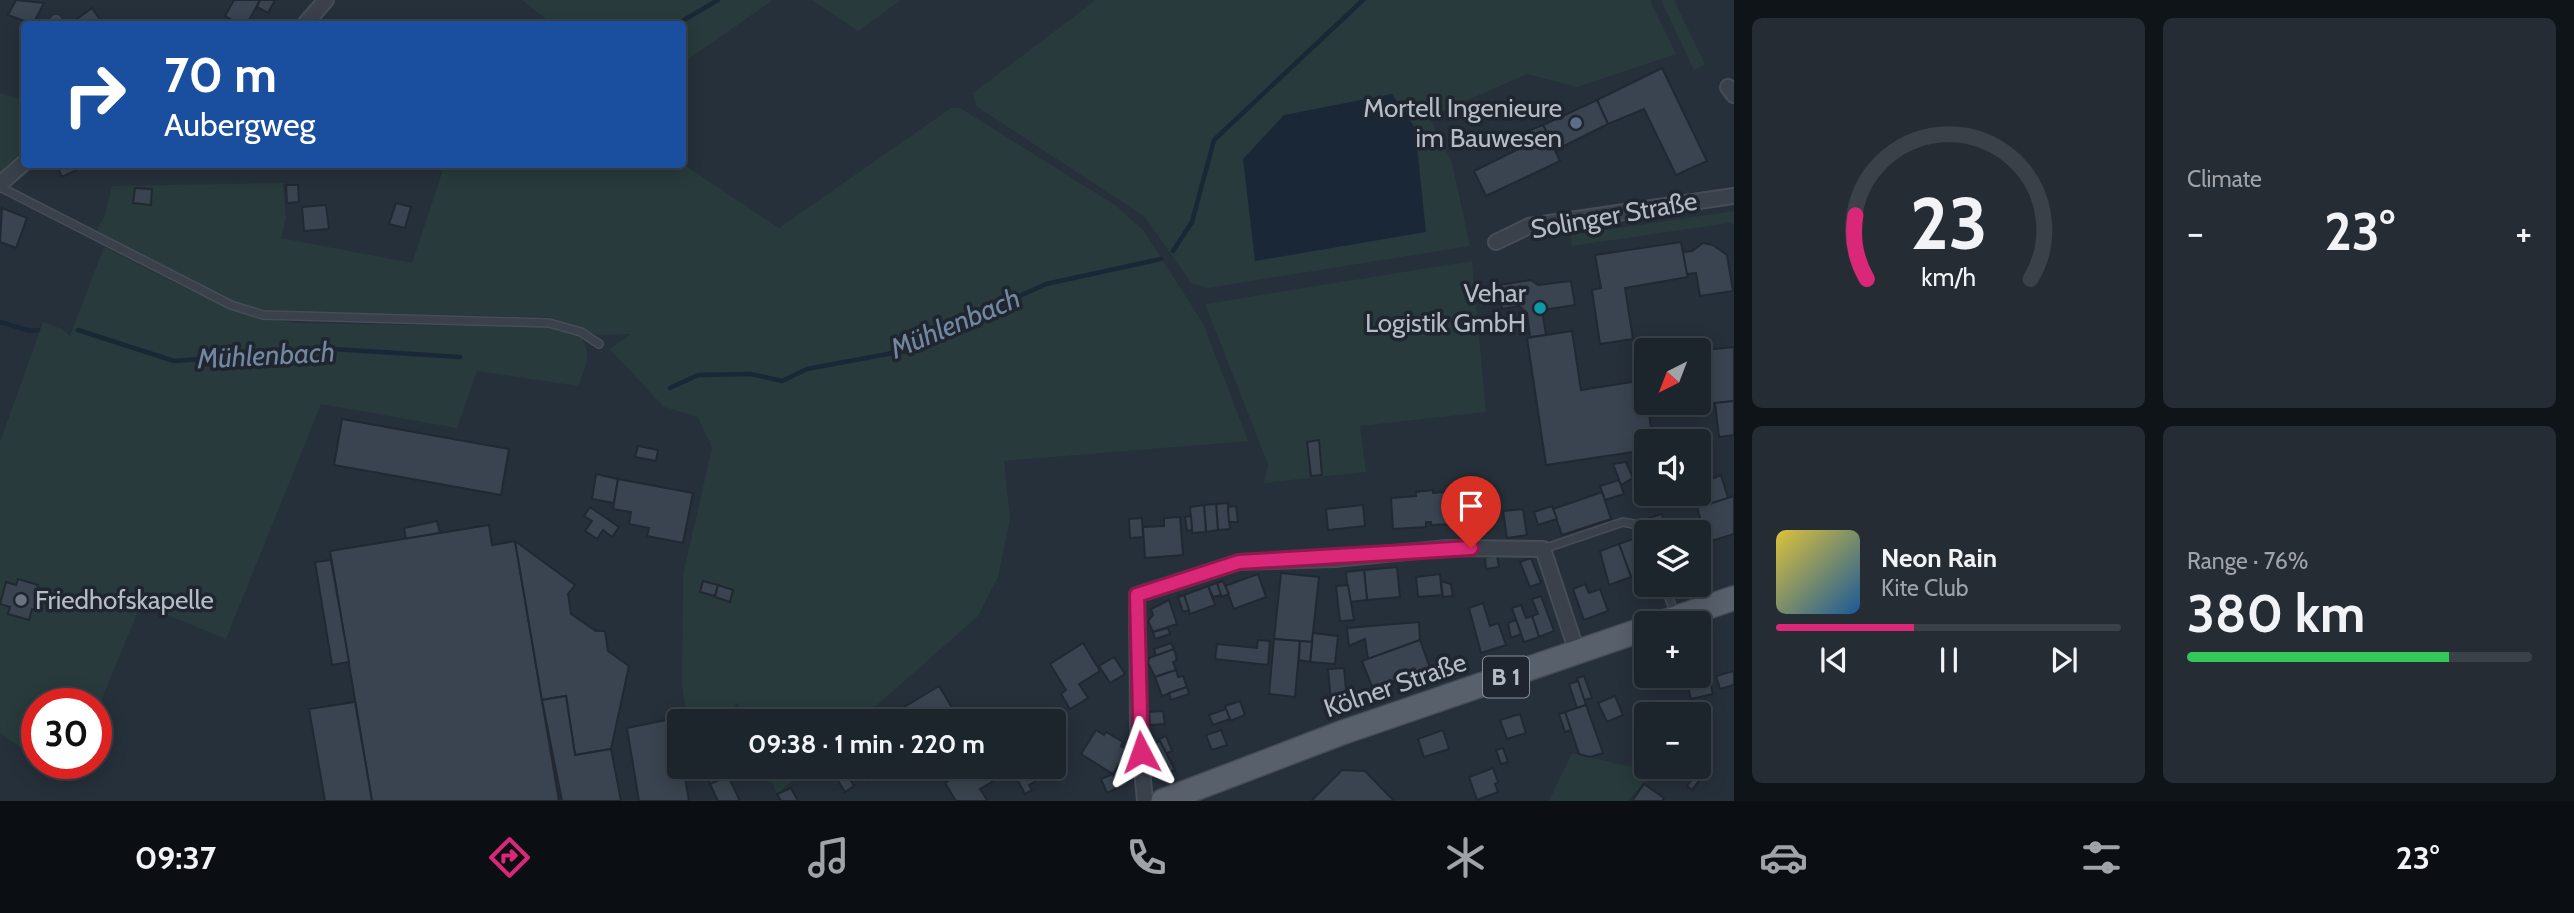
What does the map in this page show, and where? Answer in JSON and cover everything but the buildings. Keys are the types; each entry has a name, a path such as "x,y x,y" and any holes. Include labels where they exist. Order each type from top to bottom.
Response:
{"main road":[{"path":"1696,611 1734,598"},
{"name":"Kölner Straße","path":"1163,801 1341,733 1634,632"}],"street":[{"path":"308,21 326,0"},
{"path":"0,186 21,166"},
{"name":"Solinger Straße","path":"1496,242 1529,226 1734,196"},
{"path":"1146,801 1138,727 1137,595 1239,562 1335,559 1447,548 1543,549 1577,652"}],"lane":[{"path":"0,186 231,305 263,316 549,323 581,332 599,344"},
{"path":"1543,549 1623,522 1634,524"}],"shaded area":[{"path":"522,0 773,0 686,61 686,21 548,21"},
{"path":"812,0 901,0 858,31"},
{"path":"1096,0 1650,0 1676,54 1577,87 1527,74 1429,117 1452,163 1470,246 1207,288 1191,283 1145,217 976,106 973,93"},
{"path":"1661,0 1674,0 1705,65 1694,70"},
{"path":"0,93 21,100 21,154 0,173"},
{"path":"951,108 960,108 1115,205 1143,230 1203,323 1248,441 1004,461 1010,519 998,577 978,616 873,709 740,709 737,703 733,709 685,709 682,685 683,575 712,448 698,417 664,407 610,349 631,334 598,335 546,317 261,311 232,300 95,233 105,215 112,186 283,183 286,217 281,238 412,263 444,168 686,166 779,228"},
{"path":"1734,211 1734,225 1729,223 1572,246 1571,235"},
{"path":"104,247 196,293 269,318 295,323 548,327 580,336 586,349 587,361 578,386 477,371 457,428 321,404 226,639 141,604 106,688 21,688 21,748 0,733 0,442 43,322 62,329 70,336"},
{"path":"1472,261 1486,412 1360,426 1366,472 1264,483 1268,464 1205,304"},
{"path":"1572,753 1634,768 1634,779 1647,779 1628,801 1549,801"},
{"path":"770,779 795,779 777,794"}],"water":[{"path":"1392,94 1415,128 1426,232 1255,261 1243,159 1284,115"}],"waterway":[{"path":"682,21 718,0"},
{"name":"Mühlenbach","path":"1173,251 1192,222 1214,140 1363,0"},
{"name":"Mühlenbach","path":"670,388 698,375 751,374 782,381 807,369 898,352 1046,284 1161,259"},
{"name":"Mühlenbach","path":"0,322 30,331 38,330"},
{"name":"Mühlenbach","path":"78,330 174,361 333,349 460,357"}],"place":[{"name":"Mortell Ingenieure im Bauwesen","path":"1576,123"},
{"name":"Vehar Logistik GmbH","path":"1540,308"},
{"name":"Friedhofskapelle","path":"21,600"}],"route":[{"path":"1141,752 1138,727 1137,595 1239,562 1335,559 1471,548"}]}
